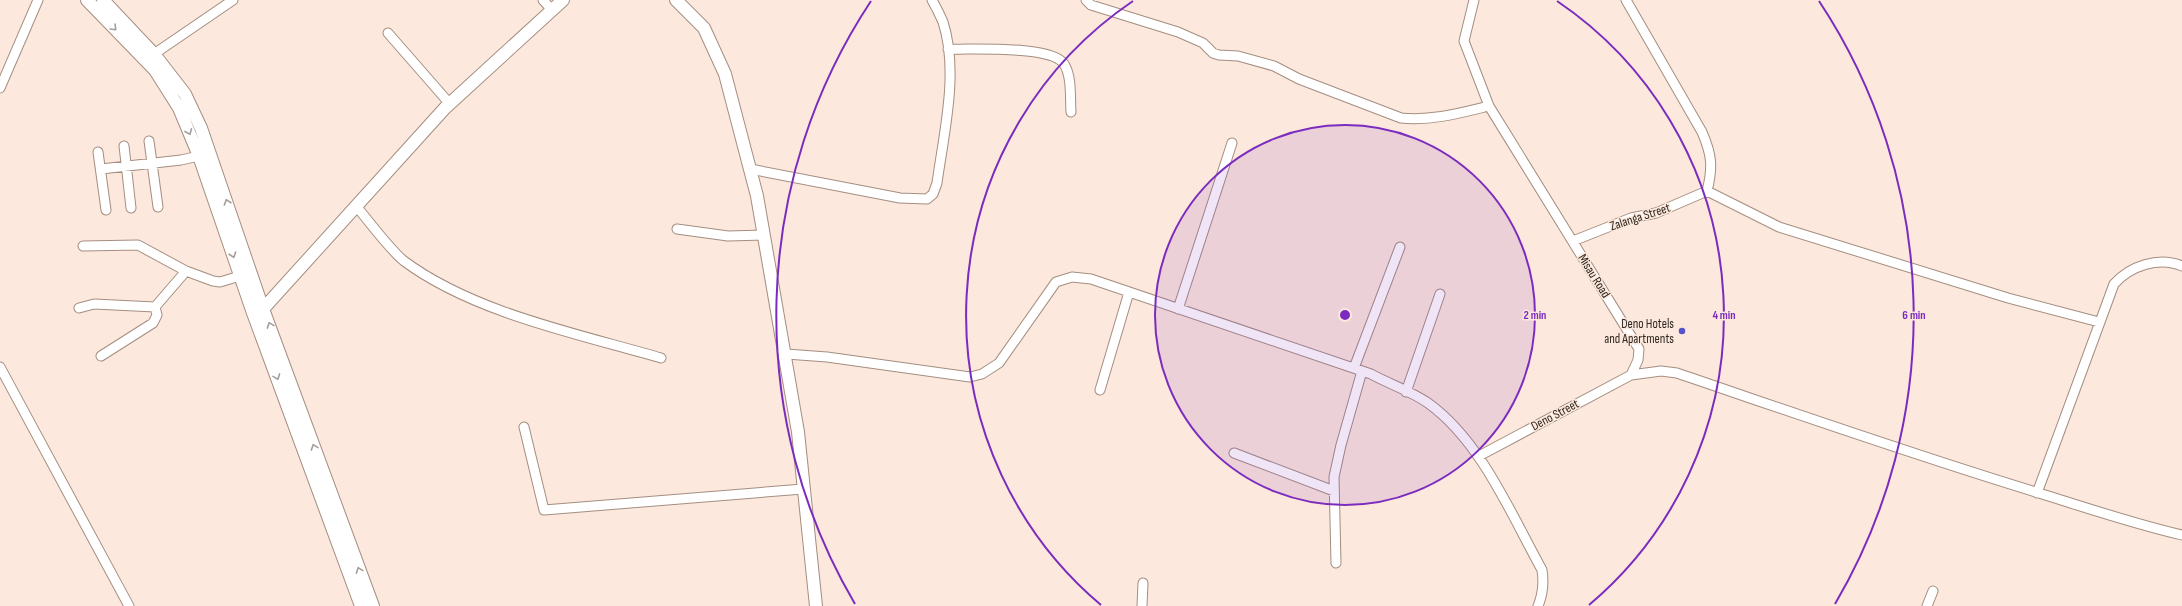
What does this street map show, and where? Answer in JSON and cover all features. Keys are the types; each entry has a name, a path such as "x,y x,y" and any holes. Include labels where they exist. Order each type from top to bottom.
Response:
{"street":[{"path":"0,88 3,73 38,0"},
{"path":"87,0 155,70 179,108 198,156 240,276 258,311 373,606"},
{"path":"103,0 154,54 185,94 201,128 258,311 361,606"},
{"path":"154,54 233,0"},
{"path":"543,0 552,10"},
{"path":"258,311 450,104 563,0"},
{"path":"676,0 704,28 725,74 750,169 786,354 798,432 816,606"},
{"path":"750,169 900,198 927,199 933,194 937,183 947,104 950,66 943,21 932,0"},
{"path":"1086,0 1091,5 1178,32 1203,43 1213,53 1227,57 1238,56 1274,66 1299,79 1401,118 1415,119 1444,116 1489,106"},
{"name":"Misau Road","path":"1474,0 1464,41 1489,106 1639,350 1638,360 1631,375"},
{"path":"1626,0 1702,132 1710,151 1711,172 1707,191 1779,227 2008,298 2099,322"},
{"path":"388,33 450,104"},
{"path":"948,49 1028,50 1058,57 1065,64 1069,80 1072,112"},
{"path":"149,141 158,207"},
{"path":"1178,309 1232,143"},
{"path":"124,146 130,208"},
{"path":"98,152 106,210"},
{"path":"101,170 198,156"},
{"name":"Zalanga Street","path":"1572,241 1631,218 1656,213 1707,191"},
{"path":"356,206 403,260 437,282 480,302 544,324 661,358"},
{"path":"678,229 728,236 764,235"},
{"path":"84,246 138,245 186,271 213,281 220,282 240,276"},
{"path":"1336,563 1334,477 1358,370 1400,247"},
{"path":"2037,493 2114,284 2119,278 2134,269 2158,261 2172,261 2182,266"},
{"path":"101,356 153,323 157,315 156,308 186,271"},
{"path":"786,354 827,357 970,377 982,374 999,363 1056,282 1078,276 1129,292 1358,370 1417,396 1430,404 1453,426 1479,456 1542,570 1544,580 1542,597 1538,606"},
{"path":"1100,390 1129,292"},
{"path":"1406,392 1440,294"},
{"path":"79,308 94,304 156,308"},
{"path":"0,367 129,606"},
{"path":"1631,375 1661,371 1677,373 1871,440 2037,493 2152,528 2182,535"},
{"name":"Deno Street","path":"1479,456 1631,375"},
{"path":"524,427 544,510 803,489"},
{"path":"1234,453 1334,491"},
{"path":"1142,606 1143,583"},
{"path":"1927,606 1933,591"}],"place":[{"name":"Deno Hotels and Apartments","path":"1682,331"}]}
